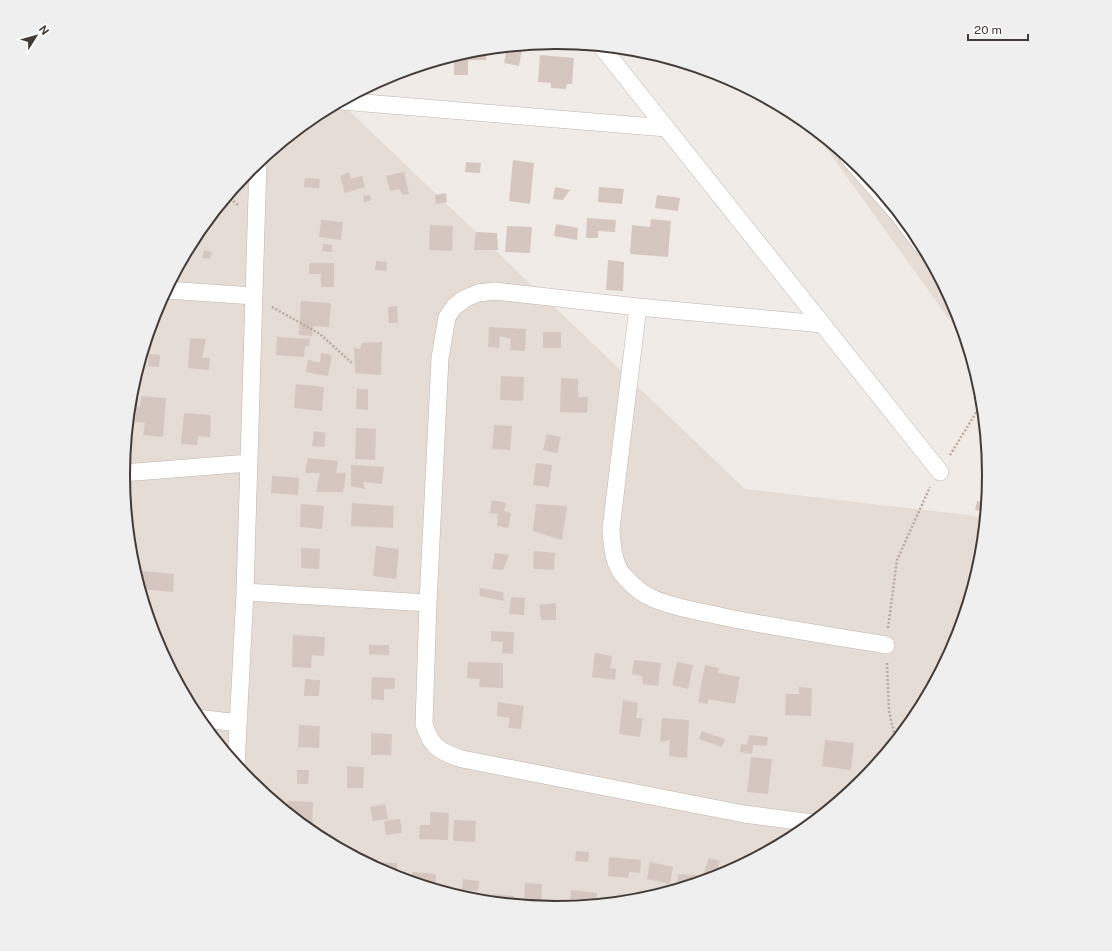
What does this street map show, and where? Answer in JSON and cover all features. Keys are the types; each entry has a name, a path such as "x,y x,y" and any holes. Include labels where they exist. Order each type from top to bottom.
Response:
{"street":[{"path":"606,52 940,472"},
{"path":"349,103 666,128"},
{"path":"236,758 245,592 258,171"},
{"path":"172,290 254,296"},
{"path":"805,822 688,803 462,759 446,754 431,741 424,724 428,603 440,358 447,317 454,307 464,299 478,293 495,291 638,307 822,324"},
{"path":"638,307 610,529 612,547 617,565 624,576 637,588 654,599 699,612 777,628 886,645"},
{"path":"130,472 249,462"},
{"path":"245,592 428,603"},
{"path":"206,719 238,723"}],"path":[{"path":"254,296 320,334 353,364"},
{"path":"894,735 889,711 886,645 897,560 927,492 977,411"}],"shaded area":[{"path":"344,106 745,489 981,516 968,586 960,613 939,664 911,712 877,757 858,777 816,814 769,845 719,870 639,894 584,901 528,901 473,894 446,887 393,870 367,858 343,845 296,814 254,777 235,757 201,712 187,689 173,664 152,613 144,586 133,531 130,503 130,448 138,392 152,338 173,287 201,239 235,194 254,174 296,137"},
{"path":"822,142 858,174 877,194 911,239 939,287 957,330"}],"building":[{"path":"522,51 519,66 504,63 506,52"},
{"path":"486,55 486,60 468,60 468,75 454,75 454,62"},
{"path":"540,55 574,58 572,84 567,84 566,89 551,88 551,83 538,82"},
{"path":"513,160 534,163 530,204 509,201"},
{"path":"466,162 481,163 480,173 465,172"},
{"path":"349,172 351,179 362,176 365,187 345,193 340,176"},
{"path":"404,172 409,194 403,195 399,189 390,191 386,176"},
{"path":"305,178 320,179 319,188 304,187"},
{"path":"555,187 570,190 563,200 553,199"},
{"path":"599,187 624,189 622,204 598,202"},
{"path":"446,193 447,202 436,204 435,195"},
{"path":"370,195 371,201 364,202 363,196"},
{"path":"657,195 680,198 678,211 655,208"},
{"path":"587,218 616,220 615,232 598,231 598,238 586,238"},
{"path":"651,219 671,221 668,257 630,254 632,225 650,227"},
{"path":"321,220 343,222 341,240 319,237"},
{"path":"556,224 578,228 577,240 554,236"},
{"path":"430,225 453,226 452,251 429,250"},
{"path":"507,226 532,227 530,253 505,252"},
{"path":"476,232 497,233 498,250 474,250"},
{"path":"323,244 332,245 332,252 322,251"},
{"path":"204,250 212,252 210,259 202,258"},
{"path":"608,260 624,262 623,291 606,290"},
{"path":"376,261 387,262 386,271 375,270"},
{"path":"309,263 334,263 334,287 321,287 321,274 309,274"},
{"path":"301,301 331,303 329,327 313,326 312,336 299,335"},
{"path":"397,306 398,323 389,323 388,307"},
{"path":"489,327 526,329 525,351 510,350 511,339 500,336 499,348 488,347"},
{"path":"543,332 561,332 561,348 543,348"},
{"path":"277,337 310,339 309,346 305,346 304,357 276,355"},
{"path":"190,338 206,339 202,358 210,358 209,370 188,368"},
{"path":"382,342 381,375 355,373 354,348 360,349 362,343"},
{"path":"321,353 332,355 328,376 306,372 308,360 320,363"},
{"path":"149,354 160,355 159,367 148,366"},
{"path":"501,376 524,377 523,401 500,400"},
{"path":"561,378 578,379 578,397 588,397 587,413 560,412"},
{"path":"296,384 324,387 322,411 294,408"},
{"path":"357,389 368,389 368,410 356,409"},
{"path":"141,396 166,398 163,437 143,435 145,423 135,422 136,406 140,407"},
{"path":"184,413 211,415 210,437 198,436 197,445 181,444"},
{"path":"494,425 512,426 510,450 492,449"},
{"path":"356,428 376,429 375,460 355,459"},
{"path":"314,431 326,433 324,447 312,446"},
{"path":"547,434 561,437 557,453 543,450"},
{"path":"308,458 338,461 336,473 346,473 343,492 316,492 320,473 305,473"},
{"path":"536,463 552,465 549,487 533,485"},
{"path":"351,465 384,467 382,484 363,482 365,489 351,486"},
{"path":"272,476 299,478 298,495 271,493"},
{"path":"492,500 506,503 504,511 511,513 508,528 497,526 498,514 490,513"},
{"path":"977,501 982,502 981,511 975,510"},
{"path":"352,503 394,506 393,528 351,526"},
{"path":"301,504 324,506 322,529 300,527"},
{"path":"536,504 567,506 562,540 533,531"},
{"path":"376,546 399,549 396,579 373,576"},
{"path":"301,548 320,549 319,569 301,568"},
{"path":"534,551 555,553 554,570 533,569"},
{"path":"495,553 509,555 503,570 492,569"},
{"path":"141,571 174,574 173,592 145,589"},
{"path":"479,588 503,592 504,601 480,596"},
{"path":"511,597 525,598 524,615 509,614"},
{"path":"556,603 556,620 541,620 539,605"},
{"path":"491,631 514,632 513,654 502,653 503,642 491,641"},
{"path":"293,635 325,637 324,656 312,655 311,668 292,667"},
{"path":"369,645 389,645 389,655 369,654"},
{"path":"595,653 612,656 610,668 616,669 615,680 592,677"},
{"path":"634,660 661,663 658,686 643,684 642,676 632,674"},
{"path":"468,662 503,663 503,688 479,687 480,679 467,678"},
{"path":"677,662 693,665 688,689 672,685"},
{"path":"705,665 719,668 718,673 740,677 735,704 708,699 708,704 698,702"},
{"path":"372,677 395,678 395,689 384,689 384,700 371,699"},
{"path":"305,679 320,680 319,696 304,696"},
{"path":"799,687 812,688 811,716 785,715 786,694 799,694"},
{"path":"623,700 638,703 636,718 643,718 640,737 619,734"},
{"path":"498,702 524,706 521,729 508,728 510,718 497,716"},
{"path":"662,718 689,720 687,758 669,756 670,740 660,742"},
{"path":"299,725 320,726 319,748 298,747"},
{"path":"702,731 725,739 722,747 699,739"},
{"path":"371,733 392,734 391,755 371,755"},
{"path":"749,735 768,737 767,746 753,745 752,754 740,752 741,744 747,745"},
{"path":"825,740 854,743 851,770 822,766"},
{"path":"751,757 772,759 768,794 747,792"},
{"path":"347,766 364,767 363,788 347,788"},
{"path":"297,770 309,770 308,784 297,784"},
{"path":"287,801 313,802 312,825 296,814 287,806"},
{"path":"385,804 388,819 373,821 370,807"},
{"path":"430,812 449,813 448,840 419,839 420,825 430,825"},
{"path":"400,819 402,833 386,835 384,821"},
{"path":"454,820 476,821 475,842 453,841"},
{"path":"576,851 589,852 588,862 575,861"},
{"path":"609,857 641,860 640,873 629,872 628,878 608,876"},
{"path":"709,858 720,861 717,871 703,875"},
{"path":"376,862 397,863 397,871 393,870"},
{"path":"650,862 673,867 670,884 647,879"},
{"path":"412,872 436,874 435,884 419,879 412,877"},
{"path":"678,874 697,875 697,878 677,884"},
{"path":"463,879 479,881 478,891 462,890"},
{"path":"525,883 542,884 541,901 524,901"},
{"path":"571,890 597,893 596,900 570,902"},
{"path":"493,894 514,896 514,900 500,898 493,897"}]}
